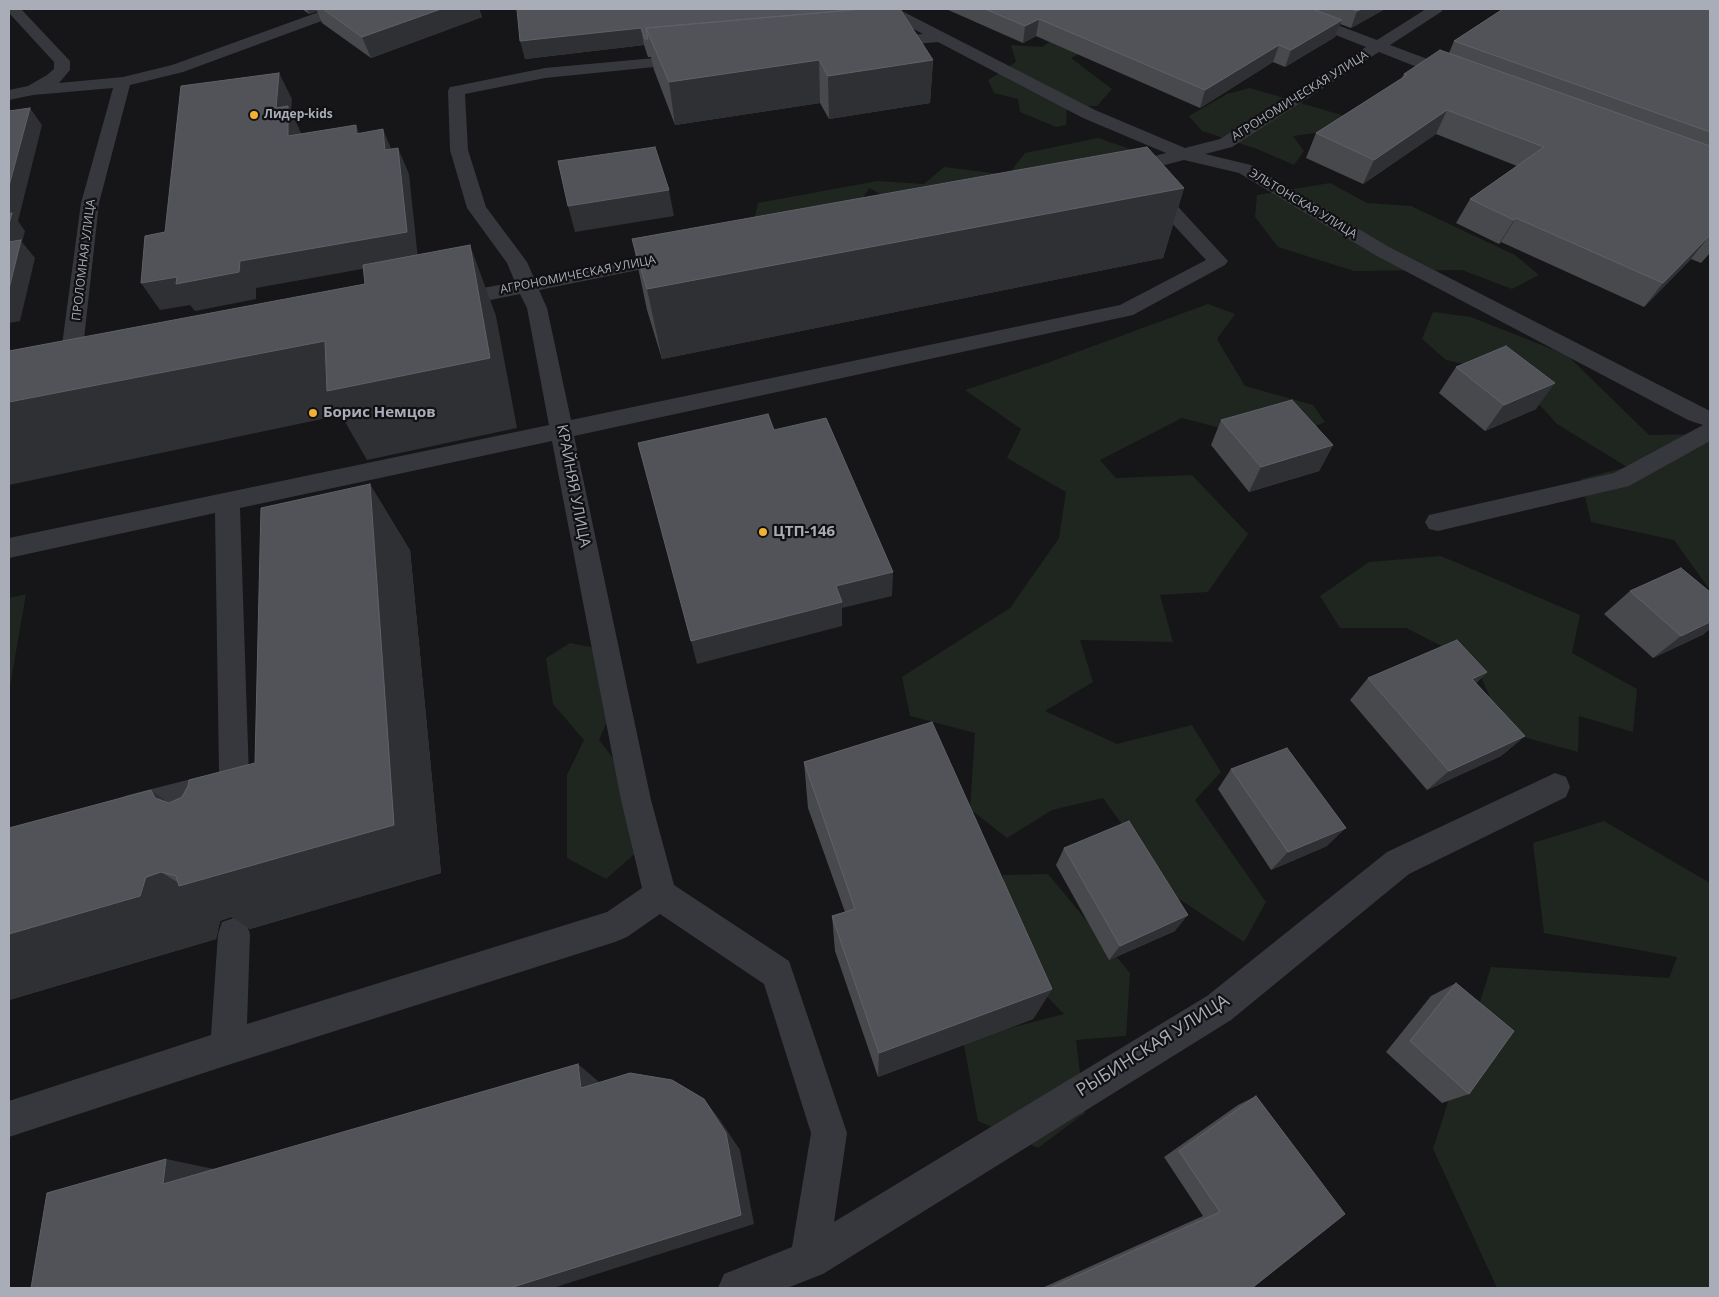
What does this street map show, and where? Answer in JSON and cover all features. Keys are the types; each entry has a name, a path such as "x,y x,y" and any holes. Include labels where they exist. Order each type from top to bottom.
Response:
{"street":[{"path":"13,9 62,61 62,70 33,90"},
{"path":"9,96 33,90 123,82 177,69 341,9"},
{"name":"ЭЛЬТОНСКАЯ УЛИЦА","path":"887,9 1088,114 1183,154 1246,169 1382,251 1696,414 1710,419"},
{"path":"1282,9 1470,81"},
{"name":"АГРОНОМИЧЕСКАЯ УЛИЦА","path":"1102,174 1226,143 1436,9"},
{"path":"863,44 941,37"},
{"name":"КРАЙНЯЯ УЛИЦА","path":"660,895 636,800 537,308 517,262 477,208 459,150 456,91 545,73 706,58"},
{"name":"ПРОЛОМНАЯ УЛИЦА","path":"87,377 59,383 90,203 123,82"},
{"path":"9,548 1126,310 1218,261 1131,168"},
{"name":"АГРОНОМИЧЕСКАЯ УЛИЦА","path":"428,306 686,254"},
{"path":"1438,522 1620,480 1710,431"},
{"path":"227,501 233,782 237,836"},
{"path":"102,816 233,782"},
{"name":"РЫБИНСКАЯ УЛИЦА","path":"738,1288 809,1260 1219,1008 1398,863 1555,787"},
{"path":"9,1119 228,1046 615,926 660,895 777,973 829,1134 809,1260"},
{"path":"228,1046 234,934"}],"shaded area":[{"path":"1084,20 1115,36 1071,58 1112,89 1097,106 1067,107 1066,125 1056,127 1020,112 1018,99 994,93 988,80 1016,62 1011,45 1042,47"},
{"path":"1250,88 1355,119 1330,131 1293,136 1304,151 1294,165 1257,149 1202,131 1189,116 1227,94"},
{"path":"1098,138 1130,149 1128,163 905,207 869,188 852,216 754,220 758,203 877,181 924,184 944,167 1008,175 1025,153"},
{"path":"1330,183 1367,203 1411,206 1515,255 1539,275 1512,289 1462,270 1354,271 1278,247 1255,217 1257,195"},
{"path":"1208,304 1235,314 1217,339 1245,386 1313,405 1325,422 1307,430 1263,439 1182,418 1100,460 1116,478 1192,475 1248,534 1208,592 1160,595 1173,642 1080,640 1093,682 1045,711 1117,744 1192,725 1221,772 1195,800 1266,902 1244,942 1173,895 1103,798 1052,810 1007,838 970,809 975,733 910,716 902,677 1010,608 1059,538 1066,492 1007,458 1021,429 965,390 1047,363"},
{"path":"1433,312 1471,317 1567,355 1649,435 1710,434 1710,590 1674,540 1591,522 1581,479 1627,467 1557,424 1511,374 1446,360 1422,339"},
{"path":"1441,556 1580,615 1572,653 1637,689 1633,732 1579,716 1578,752 1505,732 1475,663 1406,628 1340,628 1320,596 1369,562"},
{"path":"26,594 9,692 9,598"},
{"path":"570,643 600,649 612,710 599,740 628,777 637,852 606,879 567,858 567,775 584,740 553,704 546,658"},
{"path":"1604,821 1710,883 1710,1288 1497,1288 1433,1149 1491,967 1669,978 1677,957 1544,933 1533,843"},
{"path":"1048,874 1130,973 1126,1036 1076,1040 1085,1113 1038,1148 978,1121 963,1040 1064,1014 1006,955 1003,875"}],"building":[{"path":"323,9 441,9 362,37"},
{"path":"517,9 863,9 646,28 648,39 645,39 641,28 520,41"},
{"path":"863,9 900,9 933,60 828,76 819,60 669,82 646,28"},
{"path":"985,9 1313,9 1342,20 1291,50 1279,45 1205,90 1039,19 1025,26"},
{"path":"1503,9 1710,10 1710,132 1454,41"},
{"path":"1440,50 1710,146 1710,235 1663,283 1516,218 1514,220 1470,199 1544,147 1447,110 1374,160 1316,133 1407,75 1404,74"},
{"path":"279,73 276,108 288,106 288,136 356,125 356,134 383,129 385,150 398,148 407,232 240,261 239,272 176,284 177,277 141,283 145,236 165,232 181,86"},
{"path":"30,108 9,186 9,111"},
{"path":"655,147 669,190 568,206 558,161"},
{"path":"1147,147 1184,188 647,289 632,239"},
{"path":"21,240 9,289 9,242"},
{"path":"470,245 490,358 327,391 325,341 9,402 9,351 365,284 363,265"},
{"path":"1506,346 1555,383 1504,405 1456,367"},
{"path":"1292,400 1333,445 1261,467 1221,420"},
{"name":"ЦТП-146","path":"768,414 774,430 826,418 893,572 836,586 842,602 691,641 638,443"},
{"path":"370,484 394,825 179,886 176,876 161,872 146,877 140,896 9,934 9,828 151,790 155,798 169,803 182,797 189,780 255,763 261,508"},
{"path":"1681,568 1710,592 1710,622 1681,636 1630,591"},
{"path":"1457,640 1487,672 1472,679 1525,736 1449,771 1368,678"},
{"path":"932,722 1052,989 879,1053 832,916 855,909 804,762"},
{"path":"1287,748 1346,828 1288,852 1231,769"},
{"path":"1129,821 1188,915 1120,946 1064,848"},
{"path":"1456,983 1514,1031 1469,1094 1410,1041"},
{"path":"578,1064 581,1088 630,1073 672,1080 704,1099 726,1133 741,1215 510,1288 31,1288 47,1193 166,1159 163,1184"},
{"path":"1256,1096 1345,1214 1252,1288 1050,1288 1220,1212 1179,1151"}],"place":[{"name":"Лидер-kids","path":"254,115"},
{"name":"Борис Немцов","path":"313,413"},
{"name":"ЦТП-146","path":"763,532"}]}
